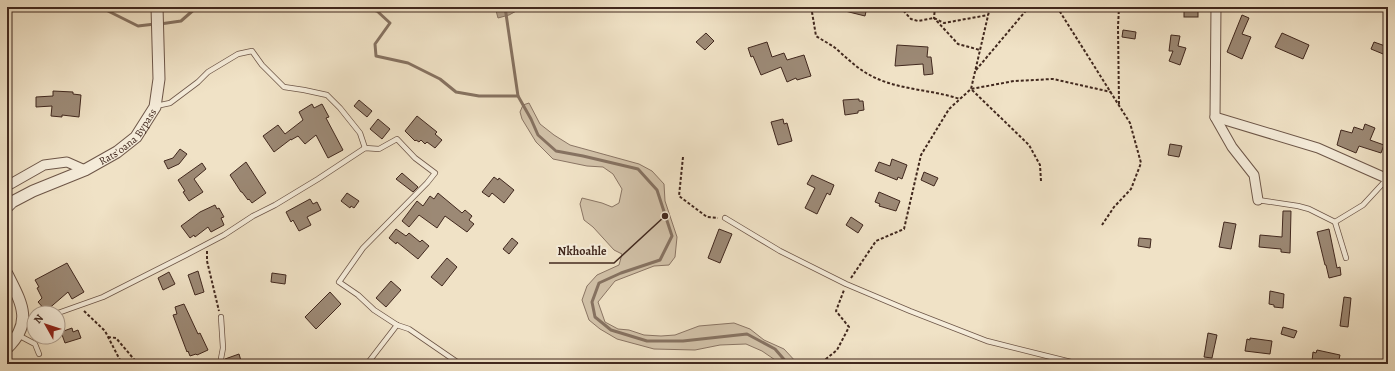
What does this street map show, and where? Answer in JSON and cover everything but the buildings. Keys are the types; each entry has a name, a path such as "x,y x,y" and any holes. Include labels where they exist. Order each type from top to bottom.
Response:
{"street":[{"name":"Rats'oana Bypass","path":"7,207 12,202 33,192 85,170 118,152 136,137 155,107 159,79 157,7"},
{"path":"1216,7 1215,117 1232,147 1254,175 1258,200"},
{"path":"1215,117 1318,148 1387,179"},
{"path":"7,186 44,165 67,162 85,170"},
{"path":"7,274 26,317"},
{"path":"7,348 26,327"}],"lane":[{"path":"155,107 170,103 198,82 208,72 238,54 252,51 262,65 284,87 326,95 340,108 360,133 365,148"},
{"path":"66,310 103,297 224,235 253,216 276,205 365,148 379,149 397,139 415,158 435,173 427,183 362,248 339,282 358,295 374,310 397,325 409,329 460,364"},
{"path":"1335,222 1363,205 1387,179"},
{"path":"1258,200 1309,209 1335,222 1346,258"},
{"path":"725,218 780,251 846,284 910,311 987,341 1079,364"},
{"path":"220,364 223,348 221,317"},
{"path":"367,364 397,325"},
{"path":"18,335 35,344 39,354"}],"path":[{"path":"813,7 812,12 816,36 833,47 847,60 868,75 894,84 944,94 960,100"},
{"path":"900,7 911,19 918,21 934,18 944,23 988,15"},
{"path":"935,7 934,18 958,44 980,50"},
{"path":"972,89 990,7"},
{"path":"975,71 1029,7"},
{"path":"1057,7 1130,123 1141,163 1131,189 1114,207 1102,225"},
{"path":"1119,7 1119,105"},
{"path":"824,364 826,359 836,350 849,327 836,312 846,284 876,241 904,229 921,155 949,108 972,89 1014,81 1053,79 1110,92"},
{"path":"972,89 1029,145 1040,166 1041,181"},
{"path":"683,157 679,196 707,217 725,218"},
{"path":"206,244 207,261 221,317"},
{"path":"81,304 86,313 105,331 122,364"},
{"path":"108,337 116,338 138,364"}],"shaded area":[{"path":"495,7 518,7 520,9 509,15 498,18"},
{"path":"529,103 540,124 570,145 639,164 652,171 664,184 665,201 677,237 675,257 669,265 654,266 615,281 598,302 605,322 618,329 629,330 644,335 661,336 675,335 699,326 734,323 750,329 764,340 784,349 798,364 781,364 762,351 746,344 720,345 695,350 654,349 617,339 600,329 589,320 582,300 587,286 597,275 619,265 622,254 614,250 593,227 584,220 580,204 582,198 612,207 619,203 622,189 613,174 603,167 587,166 553,159 536,142 522,119 520,112 523,105"}],"waterway":[{"path":"7,9 18,7"},
{"path":"93,7 104,9 138,26 155,24"},
{"path":"160,24 181,21 197,7"},
{"path":"320,7 321,9 330,7"},
{"path":"362,7 377,11 390,23 375,44 376,56 408,63 440,79 456,92 479,96 518,96"},
{"path":"505,7 518,96 538,135 556,151 638,169 657,190 672,236 660,260 621,273 599,283 592,302 595,317 611,330 647,341 683,341 747,334 775,349 788,364"}],"place":[{"name":"Nkhoahle","path":"665,216"}]}
